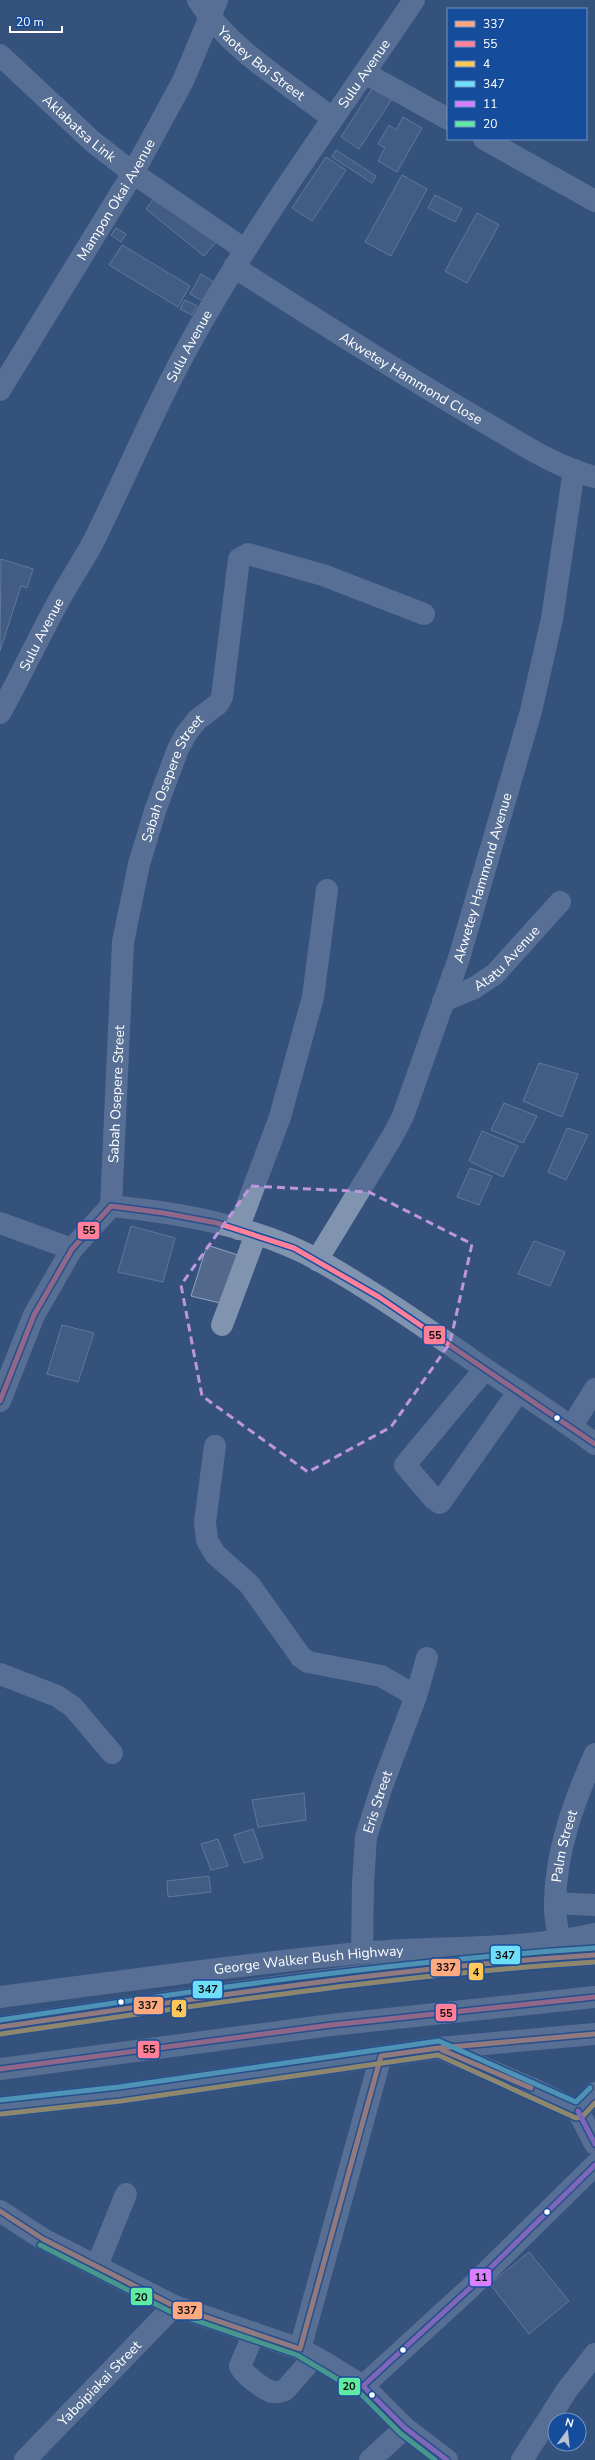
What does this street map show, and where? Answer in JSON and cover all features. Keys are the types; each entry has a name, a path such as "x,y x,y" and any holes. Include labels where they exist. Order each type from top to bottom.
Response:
{"highway":[{"name":"George Walker Bush Highway","path":"0,2027 322,1980 543,1957 595,1955"},
{"path":"0,2069 331,2025 595,1997"}],"street":[{"name":"Yaotey Boi Street","path":"198,0 214,10 234,43 332,118"},
{"name":"Sulu Avenue","path":"0,712 61,596 98,532 128,466 188,348 239,258 332,118 366,73 414,0"},
{"name":"Mampon Okai Avenue","path":"0,390 133,173 183,81 214,10"},
{"name":"Aklabatsa Link","path":"0,55 92,141 239,258"},
{"path":"366,73 447,118"},
{"path":"486,140 595,201"},
{"name":"Akwetey Hammond Close","path":"239,258 450,402 536,452 574,470 595,477"},
{"name":"Akwetey Hammond Avenue","path":"317,1260 392,1137 403,1116 459,958 531,711 552,619 574,470"},
{"name":"Sabah Osepere Street","path":"111,1206 123,942 139,864 156,808 178,749 186,734 197,720 218,704 222,697 239,559 243,555 252,555 323,575 424,614"},
{"path":"222,1325 313,997 327,890"},
{"name":"Atatu Avenue","path":"443,1001 474,988 495,974 560,902"},
{"path":"0,1401 34,1315 72,1250 111,1206 158,1210 193,1217 247,1232 317,1260 430,1331 572,1426 595,1444"},
{"path":"1,1227 72,1250"},
{"path":"485,1369 405,1465 434,1499 440,1503 519,1391"},
{"path":"572,1426 595,1389"},
{"path":"215,1446 204,1522 207,1540 215,1554 249,1584 301,1657 308,1662 381,1676 416,1696"},
{"name":"Eris Street","path":"362,1953 362,1883 366,1837 382,1786 416,1696 427,1658"},
{"path":"0,1674 57,1696 73,1707 112,1753"},
{"name":"Palm Street","path":"560,1942 555,1903 559,1858 572,1810 595,1754"},
{"path":"555,1903 595,1905"},
{"name":"George Walker Bush Highway","path":"0,1997 362,1953 560,1942 595,1934"},
{"path":"0,2107 120,2094 439,2048 595,2034"},
{"path":"439,2048 531,2088 578,2111 595,2144"},
{"path":"254,2333 240,2366 243,2372 272,2392 284,2390 307,2353 381,2056"},
{"path":"578,2111 595,2093"},
{"path":"363,2386 469,2289 595,2165"},
{"path":"97,2266 126,2194"},
{"path":"0,2211 43,2239 174,2306 307,2353 363,2386 405,2428 446,2460"},
{"name":"Yaboipiakai Street","path":"25,2460 174,2306"},
{"path":"522,2460 567,2390 595,2354"},
{"path":"370,2460 405,2428"}],"highlighted area":[{"path":"251,1186 369,1192 472,1244 450,1343 391,1427 308,1472 202,1396 181,1285"}],"building":[{"path":"373,87 392,99 359,149 341,137"},
{"path":"403,117 422,128 397,172 378,161 385,148 378,144 389,125 396,130"},
{"path":"336,150 376,176 372,183 332,157"},
{"path":"326,157 346,170 312,221 292,208"},
{"path":"402,175 427,189 391,256 365,242"},
{"path":"157,194 218,240 204,256 146,209"},
{"path":"435,195 462,209 455,222 428,208"},
{"path":"477,213 499,225 467,283 445,271"},
{"path":"116,228 126,234 121,242 111,235"},
{"path":"122,245 190,286 178,307 109,265"},
{"path":"201,274 214,282 203,301 190,294"},
{"path":"185,300 197,306 192,315 180,309"},
{"path":"1,559 33,569 27,588 21,586 0,651"},
{"path":"539,1063 578,1074 562,1117 523,1101"},
{"path":"504,1103 537,1116 523,1143 491,1130"},
{"path":"567,1128 588,1135 566,1180 548,1172"},
{"path":"482,1131 518,1146 503,1177 469,1161"},
{"path":"470,1168 492,1176 479,1205 457,1197"},
{"path":"131,1226 175,1238 163,1282 118,1272"},
{"path":"534,1241 565,1252 550,1286 518,1274"},
{"path":"207,1245 244,1257 228,1305 191,1296"},
{"path":"62,1325 94,1333 78,1382 47,1374"},
{"path":"304,1793 306,1820 258,1827 252,1800"},
{"path":"253,1829 263,1858 244,1863 234,1835"},
{"path":"218,1839 228,1866 211,1870 201,1844"},
{"path":"209,1876 211,1892 168,1897 167,1881"},
{"path":"529,2252 569,2301 529,2334 490,2284"}],"transit line":[{"name":"55","path":"0,1401 34,1315 72,1249 111,1206 164,1213 217,1223 294,1248 379,1297 595,1444"},
{"name":"347","path":"0,2020 223,1987 371,1969 595,1948"},
{"name":"337","path":"0,2027 223,1995 371,1976 595,1955"},
{"name":"4","path":"1,2034 223,2002 372,1983 595,1962"},
{"name":"55","path":"0,2069 331,2025 595,1997"},
{"name":"337","path":"0,2211 43,2239 174,2306 300,2349 381,2056 439,2048 595,2034"},
{"name":"347","path":"0,2100 119,2087 439,2041 576,2102 590,2088"},
{"name":"337","path":"442,2050 531,2088"},
{"name":"4","path":"1,2114 121,2101 438,2055 576,2118 582,2117 595,2103"},
{"name":"11","path":"578,2111 595,2144"},
{"name":"11","path":"363,2386 469,2289 595,2165"},
{"name":"20","path":"40,2245 171,2312 297,2355 359,2392 400,2433 435,2460"},
{"name":"11","path":"363,2386 405,2428 447,2460"}]}
